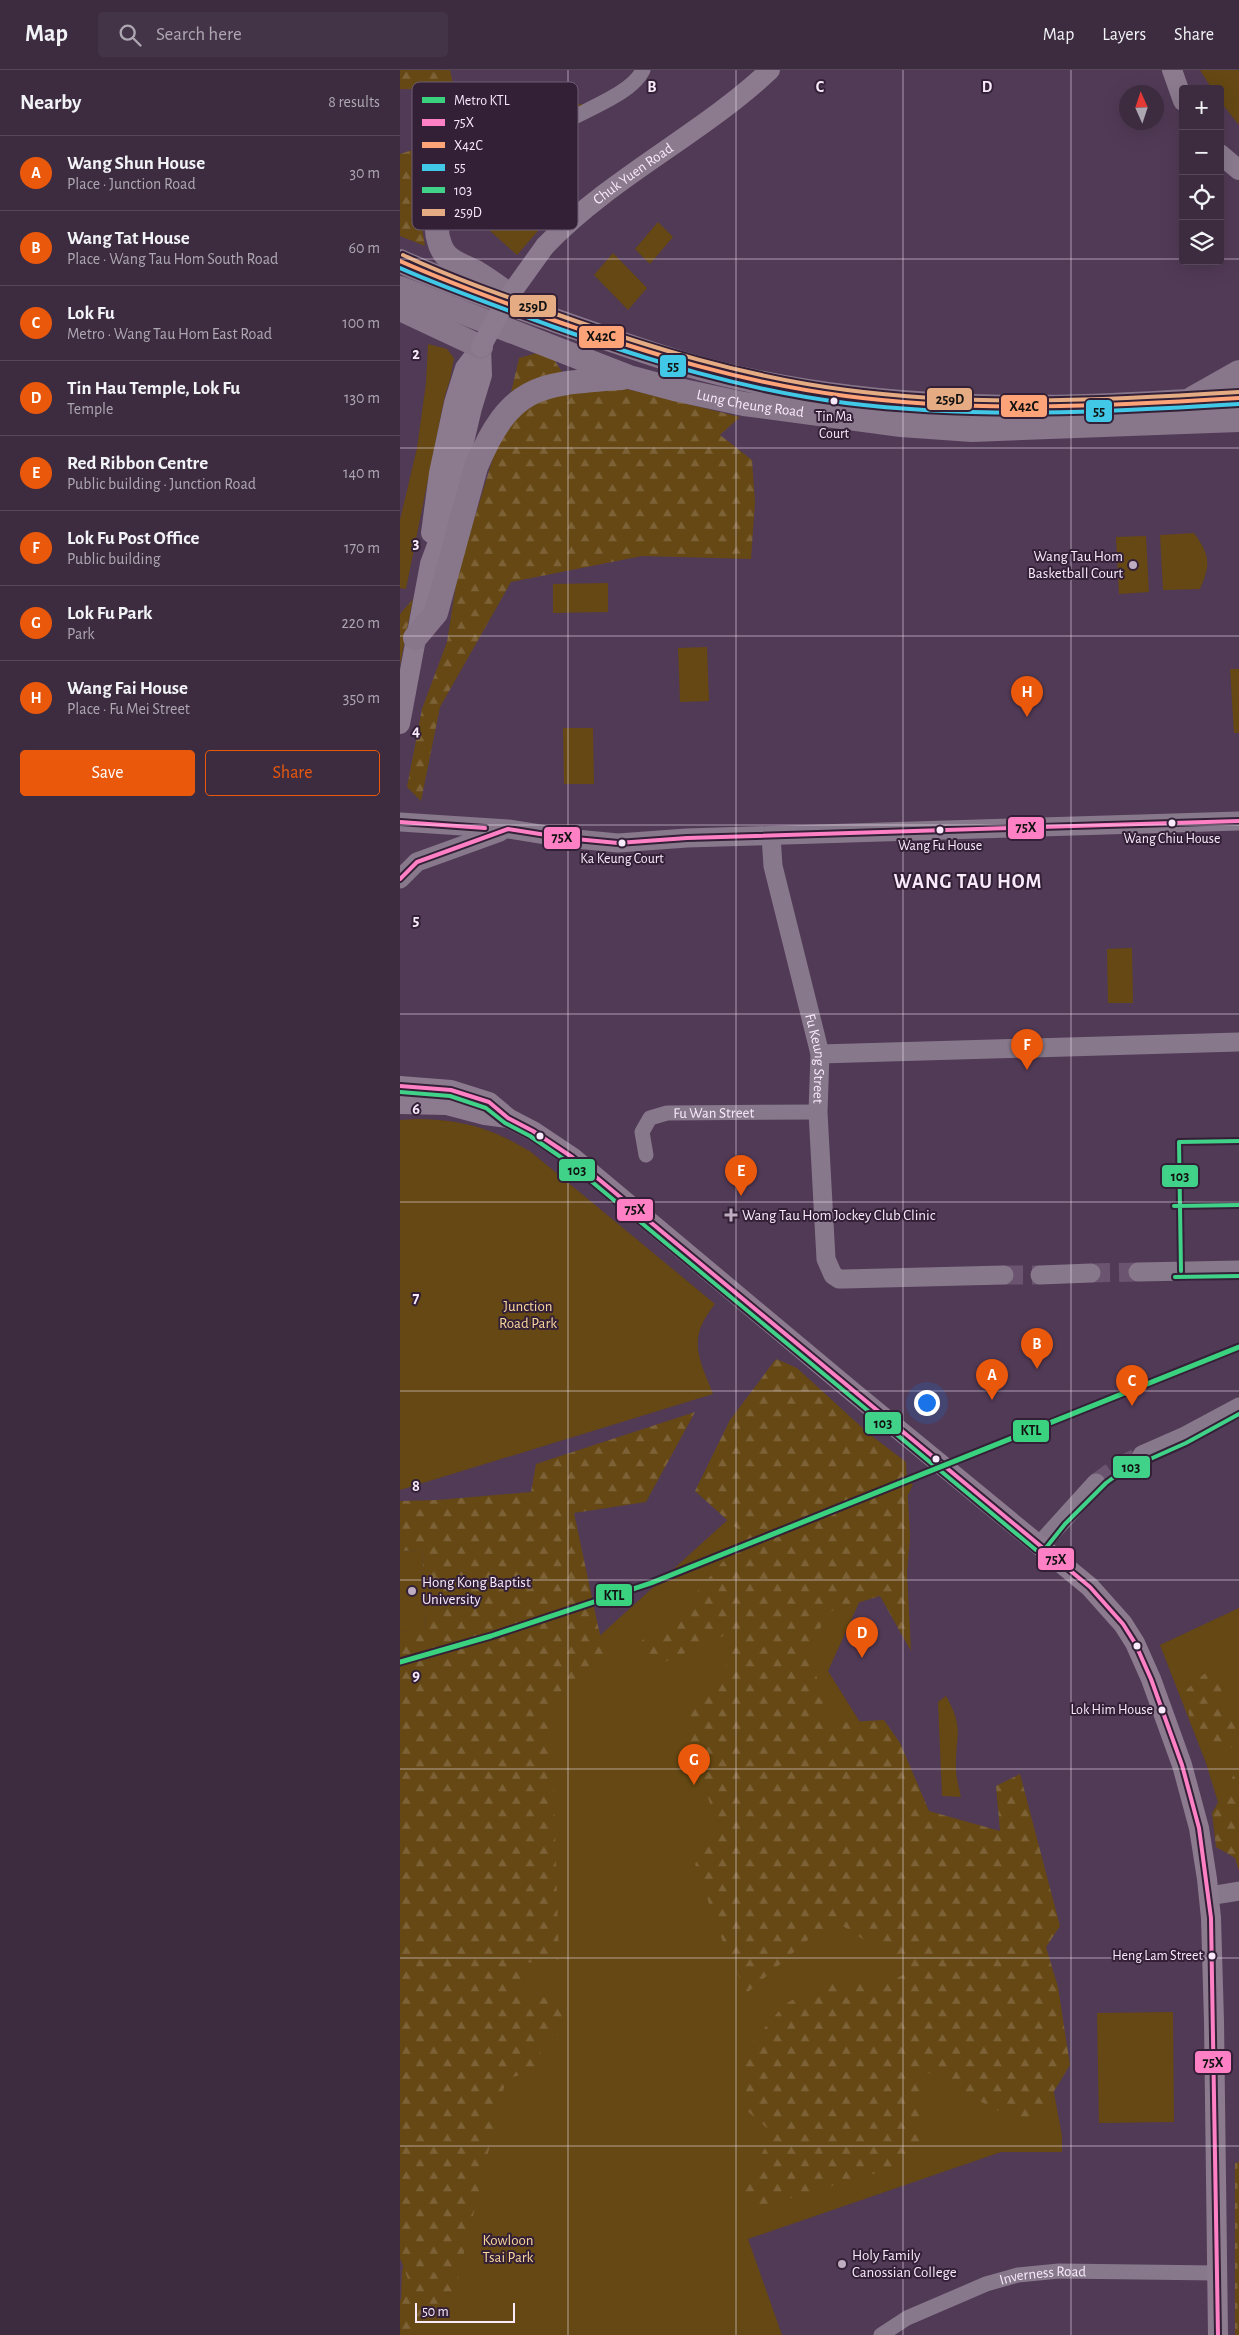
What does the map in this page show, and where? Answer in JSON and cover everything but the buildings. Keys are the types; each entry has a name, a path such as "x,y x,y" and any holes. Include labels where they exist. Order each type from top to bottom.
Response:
{"highway":[{"path":"436,230 440,244 452,260 478,273 540,315"},
{"name":"Lung Cheung Road","path":"400,261 473,292 587,333 716,372 765,383 838,395 930,404 977,406 1239,398"},
{"name":"Lung Cheung Road","path":"400,288 629,377 744,404 838,418 928,428 997,430 1239,420"},
{"path":"400,309 482,347"},
{"path":"1187,401 1239,372"},
{"path":"416,638 436,613 468,490 484,447 510,409 531,392 547,385 629,377"}],"main road":[{"name":"Chuk Yuen Road","path":"578,216 632,173 716,114 770,70"},
{"path":"1172,70 1179,90"},
{"path":"1224,157 1239,170"},
{"name":"Chuk Yuen Road","path":"400,724 430,564 431,522 463,405 465,368 482,347 514,287 545,246 561,230"},
{"path":"400,1086 436,1088 470,1095 489,1102 508,1118 533,1131 572,1157 1090,1587 1109,1606 1123,1624 1144,1662 1182,1764 1198,1828 1209,1896 1214,2022 1218,2335"},
{"path":"400,1104 447,1105 485,1115 508,1118"}],"street":[{"path":"578,117 613,98 640,77 643,70"},
{"path":"400,822 508,829 565,838 618,843 687,838 1239,821"},
{"path":"400,879 417,862 508,829"},
{"name":"Fu Keung Street","path":"771,836 773,866 820,1054 818,1112 826,1259 833,1275 839,1279 1004,1275"},
{"path":"820,1054 1239,1042"},
{"name":"Fu Wan Street","path":"646,1155 642,1132 650,1118 667,1113 818,1112"},
{"path":"1138,1272 1239,1270"},
{"path":"1040,1275 1091,1273"},
{"path":"1142,1455 1183,1437 1239,1407"},
{"path":"1040,1545 1096,1483"},
{"path":"1209,1896 1239,1891"},
{"name":"Inverness Road","path":"881,2335 907,2318 986,2284 1018,2275 1059,2271 1217,2273"}],"green space":[{"path":"400,70 450,70 453,82 412,82 412,89 400,89"},
{"path":"1200,70 1239,70 1239,125 1224,106 1224,85 1209,85"},
{"path":"412,150 412,230 422,230 425,246 400,236 400,154"},
{"path":"658,222 673,237 650,264 635,249"},
{"path":"489,230 538,231 517,255"},
{"path":"613,253 647,288 628,310 594,275"},
{"path":"428,344 447,349 454,358 406,589 400,588 400,520 417,448 426,383"},
{"path":"548,350 562,372 510,397 519,358"},
{"path":"594,386 627,389 740,417 720,435 752,460 755,502 751,559 642,556 511,582 440,707 421,801 407,787 422,709 447,642 458,572 504,422 536,398"},
{"path":"1194,533 1206,554 1207,560 1206,573 1200,589 1163,590 1160,535"},
{"name":"Wang Tau Hom Basketball Court","path":"1146,536 1149,592 1119,594 1116,537"},
{"path":"608,583 608,612 553,613 553,584"},
{"path":"413,599 400,665 400,614"},
{"path":"707,647 709,701 680,702 678,648"},
{"path":"1230,669 1239,669 1239,733 1234,733"},
{"path":"563,728 593,728 594,784 564,784"},
{"path":"1132,948 1133,1003 1108,1003 1107,949"},
{"name":"Junction Road Park","path":"400,1120 449,1121 477,1127 503,1137 531,1152 715,1304 706,1316 698,1338 700,1358 713,1394 400,1490"},
{"path":"776,1359 797,1368 868,1433 906,1462 910,1537 907,1572 911,1651 880,1596 831,1611 808,1647 830,1723 884,1720 900,1743 929,1811 1000,1831 996,1786 1020,1774 1060,1926 1046,1947 1058,1987 1070,2065 1034,2124 996,2110 925,2071 922,2145 907,2164 757,2208 740,2194 773,2133 746,2110 745,2051 785,2004 829,1980 885,1984 911,1971 843,1926 810,1938 747,1993 725,1948 695,1864 718,1828 683,1721 720,1681 741,1628 647,1670 642,1640 663,1631 745,1536 695,1491 730,1420"},
{"path":"695,1412 646,1502 574,1513 604,1654 551,1700 559,1960 523,1963 524,1998 563,1997 566,2034 544,2036 537,2070 506,2079 450,2311 408,2335 400,2328 400,2301 409,2282 400,2258 400,1632 426,1630 422,1550 400,1551 400,1501 438,1500 531,1492 536,1464"},
{"name":"Kowloon Tsai Park","path":"817,1439 913,1484 828,1671 938,1847 1029,1957 1062,2136 1062,2152 1001,2152 748,2239 782,2335 400,2335 402,2270 462,2153 499,1727"},
{"name":"Hong Kong Baptist University","path":"422,1550 426,1631 400,1632 400,1551"},
{"path":"1239,1608 1239,1871 1206,1763 1160,1645"},
{"path":"1211,1668 1221,1685 1225,1705 1239,1706 1239,1750 1216,1743 1190,1723 1186,1690"},
{"path":"946,1696 952,1707 957,1725 956,1772 961,1797 942,1796 938,1702"},
{"path":"1239,1766 1239,1860 1216,1847 1212,1813"},
{"path":"1173,2012 1174,2122 1099,2123 1097,2013"},
{"path":"1239,2162 1239,2335 1235,2335 1235,2163"}],"tunnel":[{"path":"1091,1273 1138,1272"},
{"path":"1004,1275 1040,1275"},
{"path":"1096,1483 1118,1467 1142,1455"}],"metro line":[{"name":"KTL","path":"400,1662 491,1636 651,1583 1239,1347"}],"transit line":[{"name":"259D","path":"403,255 478,286 663,350 736,369 809,384 896,395 994,400 1092,399 1239,392"},
{"name":"X42C","path":"400,261 495,299 661,356 734,375 808,390 895,401 993,406 1091,405 1239,398"},
{"name":"55","path":"400,268 496,306 662,363 734,382 808,397 895,408 993,412 1092,411 1239,404"},
{"name":"75X","path":"400,879 417,862 508,829 565,838 618,843 687,838 1239,821"},
{"name":"75X","path":"400,822 485,828"},
{"name":"75X","path":"400,1086 451,1090 489,1102 508,1118 533,1131 572,1157 1090,1587 1123,1624 1135,1643 1151,1679 1182,1765 1199,1828 1211,1918 1218,2335"},
{"name":"103","path":"400,1092 450,1096 486,1108 505,1123 530,1136 568,1162 1036,1550"},
{"name":"103","path":"1181,1271 1179,1142 1239,1141"},
{"name":"103","path":"1174,1206 1239,1205"},
{"name":"103","path":"1175,1277 1239,1276"},
{"name":"103","path":"1045,1549 1065,1524 1106,1483 1121,1472 1186,1443 1239,1414"}],"place":[{"name":"Tin Ma Court","path":"834,401"},
{"name":"Wang Tau Hom Basketball Court","path":"1133,565"},
{"name":"Wang Fai House","path":"1027,717"},
{"name":"Wang Chiu House","path":"1172,823"},
{"name":"Wang Fu House","path":"940,830"},
{"name":"Ka Keung Court","path":"622,843"},
{"name":"Lok Fu Post Office","path":"1027,1070"},
{"name":"Red Ribbon Centre","path":"741,1196"},
{"name":"Wang Tau Hom Jockey Club Clinic","path":"731,1215"},
{"name":"Wang Tat House","path":"1037,1369"},
{"name":"Wang Shun House","path":"992,1400"},
{"name":"Lok Fu","path":"1132,1406"},
{"name":"Hong Kong Baptist University","path":"412,1591"},
{"name":"Tin Hau Temple, Lok Fu","path":"862,1658"},
{"name":"Lok Him House","path":"1162,1710"},
{"name":"Lok Fu Park","path":"694,1785"},
{"name":"Heng Lam Street","path":"1212,1956"},
{"name":"Holy Family Canossian College","path":"842,2264"}],"district":[{"name":"WANG TAU HOM","path":"968,882"}]}
